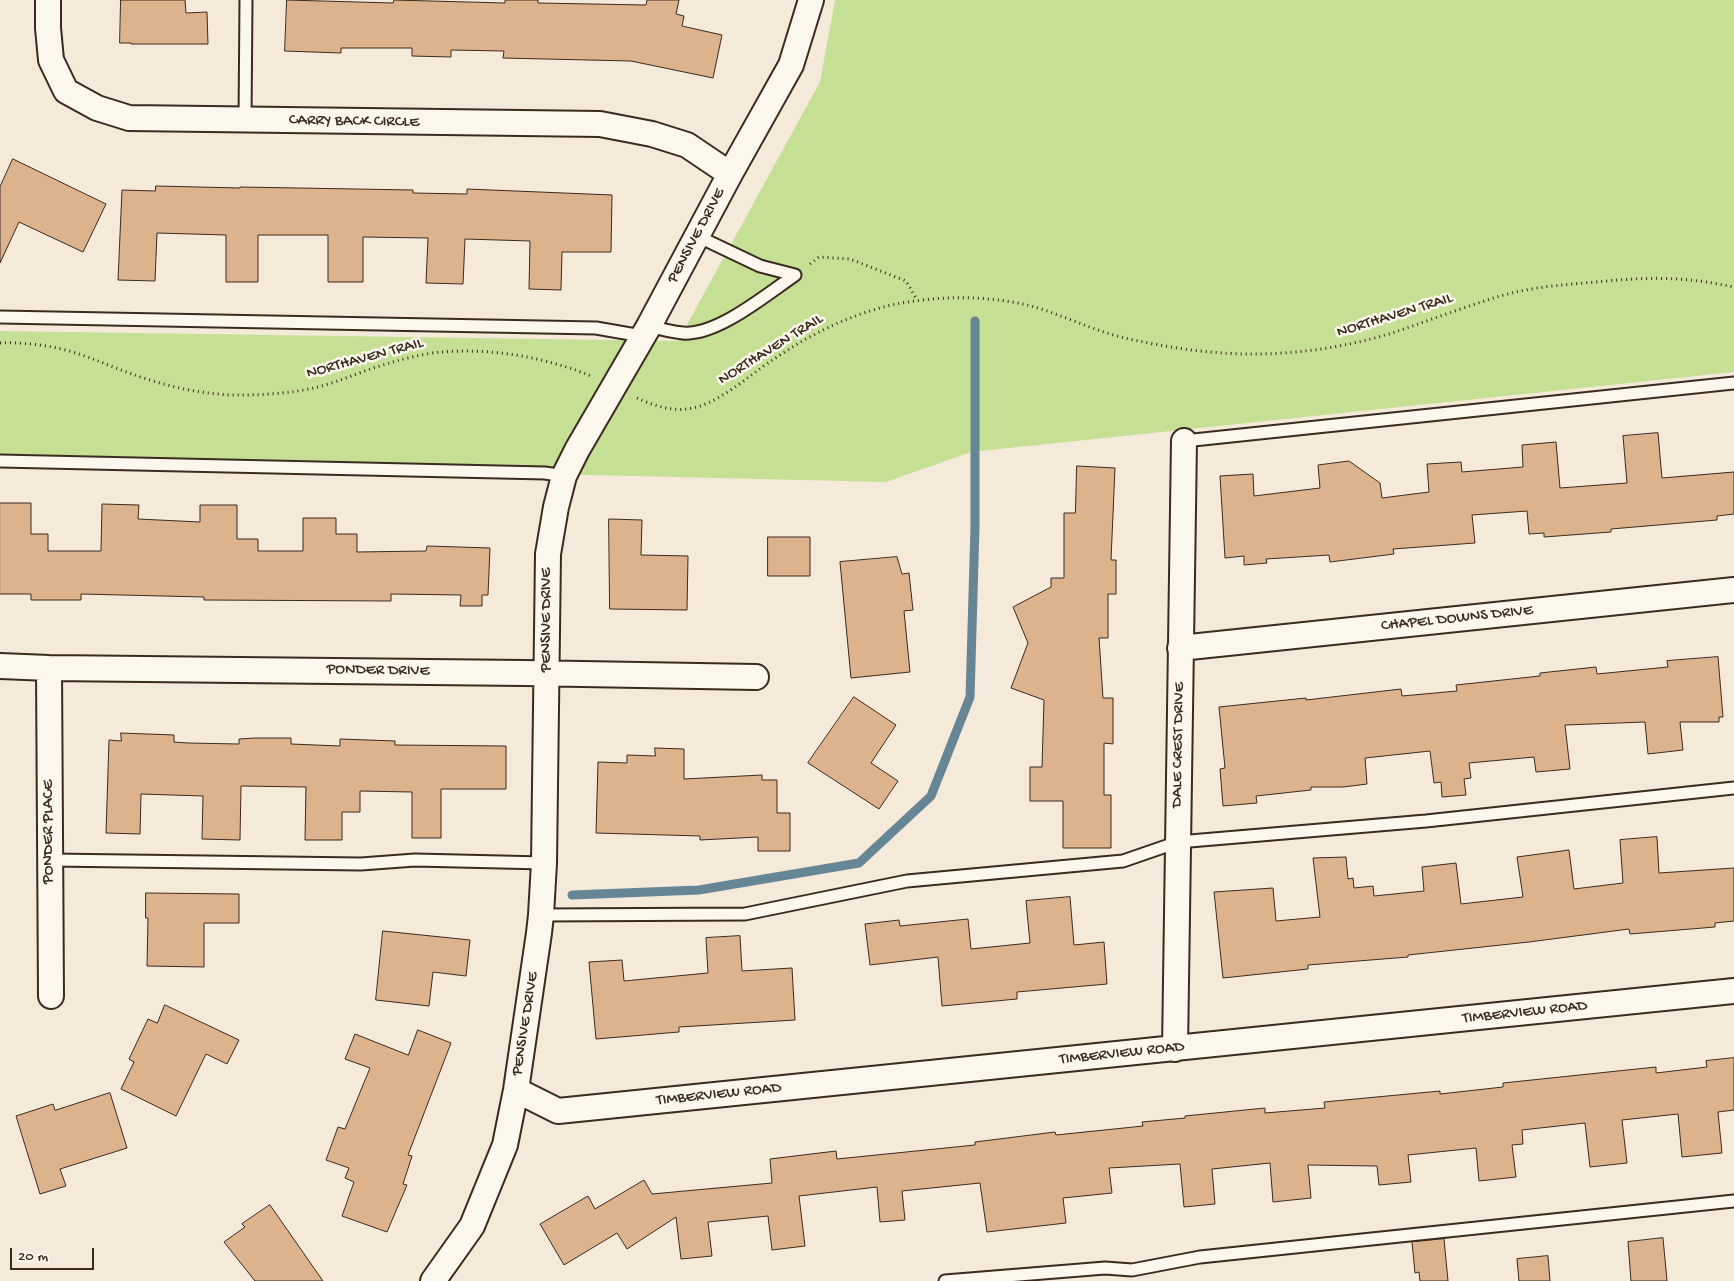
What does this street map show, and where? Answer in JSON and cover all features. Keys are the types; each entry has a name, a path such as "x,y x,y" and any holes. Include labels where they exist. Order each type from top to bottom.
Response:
{"street":[{"name":"CARRY BACK CIRCLE","path":"48,0 48,28 52,60 66,91 97,108 129,118 600,124 652,134 687,145 730,174"},
{"name":"PENSIVE DRIVE","path":"433,1281 472,1226 505,1145 516,1090 540,933 544,863 548,673 548,554 556,507 564,476 792,65 810,0"},
{"name":"DALE CREST DRIVE","path":"1175,1049 1184,441"},
{"name":"CHAPEL DOWNS DRIVE","path":"1180,648 1734,590"},
{"name":"PONDER DRIVE","path":"0,666 756,677"},
{"name":"PONDER PLACE","path":"49,668 52,996"},
{"name":"TIMBERVIEW ROAD","path":"516,1090 558,1111 1734,991"}],"lane":[{"path":"245,120 246,0"},
{"path":"697,236 760,266 795,275"},
{"path":"0,317 596,328 684,333 707,330 748,307 795,275"},
{"path":"1184,441 1734,383"},
{"path":"0,461 545,473 564,476"},
{"path":"541,915 745,914 907,882 1123,861 1178,842 1426,821 1734,788"},
{"path":"50,860 361,864 415,860 544,863"},
{"path":"945,1281 1105,1268 1132,1270 1200,1257 1734,1201"}],"path":[{"path":"795,275 818,257 850,258 906,281 917,300"},
{"name":"NORTHAVEN TRAIL","path":"0,343 51,347 81,354 132,375 170,386 237,395 276,394 321,386 384,364 442,352 481,352 523,356 582,373 652,404 673,409 689,409 722,396 772,360 841,321 883,307 917,300 956,298 998,300 1029,306 1123,338 1218,352 1262,354 1304,351 1345,345 1389,334 1500,296 1541,286 1628,279 1675,278 1734,286"}],"green space":[{"path":"835,0 1734,0 1734,372 971,452 886,482 0,461 0,331 678,341 820,82"}],"building":[{"path":"121,0 185,0 186,13 207,12 208,44 120,43"},
{"path":"287,0 393,3 394,0 505,3 505,0 538,0 538,3 646,5 647,0 679,0 676,14 684,16 682,26 722,35 713,78 631,61 503,58 504,51 451,50 451,57 412,56 412,48 341,48 341,53 285,51"},
{"path":"13,159 106,204 83,252 19,222 0,263 0,187"},
{"path":"156,186 413,190 413,193 467,194 467,189 612,195 611,252 562,252 561,290 529,289 530,241 465,239 463,284 426,283 428,238 363,237 363,282 328,282 328,235 258,235 258,282 226,282 226,235 157,233 155,281 118,280 122,190 155,191"},
{"path":"1658,433 1662,478 1734,472 1734,514 1717,516 1717,520 1611,529 1611,532 1544,537 1544,533 1529,534 1527,511 1472,515 1475,543 1393,549 1394,554 1330,562 1329,555 1266,559 1267,563 1244,565 1244,556 1225,558 1220,476 1253,474 1254,496 1320,488 1318,465 1349,461 1380,483 1382,498 1429,492 1427,464 1461,462 1462,472 1523,467 1522,445 1556,442 1560,488 1627,483 1623,436"},
{"path":"1077,466 1115,468 1111,560 1116,560 1116,594 1108,594 1108,638 1099,638 1103,698 1113,698 1113,744 1104,743 1104,795 1111,795 1111,848 1063,848 1063,801 1030,801 1030,767 1042,767 1044,700 1011,688 1028,643 1013,607 1051,587 1051,578 1064,578 1064,513 1075,513"},
{"path":"0,503 31,503 31,534 48,534 48,551 101,551 102,504 139,505 138,519 200,522 200,505 237,505 237,539 258,539 258,551 303,551 303,518 336,518 336,534 357,534 357,552 426,551 427,546 490,548 488,595 482,595 482,606 460,606 461,595 391,594 391,601 204,600 204,597 81,594 81,600 31,600 31,594 0,594"},
{"path":"609,519 642,520 641,555 688,556 687,610 610,609"},
{"path":"768,537 810,537 810,576 768,576"},
{"path":"897,557 902,574 909,573 913,610 904,611 910,672 851,678 840,562"},
{"path":"1718,657 1723,717 1719,717 1719,722 1680,722 1683,750 1648,754 1645,722 1565,725 1570,769 1536,772 1534,757 1469,763 1471,778 1464,779 1466,795 1442,797 1441,782 1434,783 1430,751 1365,758 1367,784 1343,787 1311,787 1311,790 1256,796 1257,803 1223,806 1220,769 1225,768 1219,707 1306,698 1306,700 1401,689 1402,696 1457,691 1456,685 1540,676 1540,673 1596,667 1597,674 1668,667 1667,661"},
{"path":"854,697 896,725 871,763 898,781 879,809 808,763"},
{"path":"121,733 174,735 174,742 188,743 239,744 239,739 291,738 291,744 340,746 340,739 395,741 395,745 506,746 506,789 441,789 441,838 412,838 412,792 360,791 360,812 342,812 342,840 305,840 306,787 241,786 240,840 202,839 203,796 141,794 140,834 106,833 109,740 121,741"},
{"path":"655,748 684,749 684,779 762,775 762,780 777,780 777,813 790,813 790,851 758,851 758,837 700,840 700,836 596,833 598,762 627,763 627,755 655,756"},
{"path":"1657,837 1659,873 1734,868 1734,921 1715,923 1715,927 1630,934 1629,929 1408,955 1408,957 1308,965 1308,969 1223,978 1214,892 1273,888 1276,921 1320,917 1313,858 1346,857 1348,879 1353,878 1354,888 1373,886 1374,896 1424,891 1422,867 1456,863 1461,904 1523,897 1517,857 1569,850 1574,889 1623,883 1620,840"},
{"path":"146,893 239,894 239,923 204,923 204,967 147,966 148,918 146,918"},
{"path":"1070,897 1074,945 1104,942 1107,984 1017,992 1017,999 942,1006 938,957 870,965 865,924 899,920 900,926 968,919 971,949 1030,943 1026,901"},
{"path":"383,931 470,940 466,976 433,972 429,1006 376,1000"},
{"path":"740,936 742,971 792,968 795,1020 679,1027 679,1032 596,1039 589,962 622,960 624,981 708,973 706,938"},
{"path":"165,1005 239,1040 227,1064 206,1054 176,1116 121,1089 134,1062 129,1059 148,1019 157,1023"},
{"path":"418,1030 451,1043 408,1155 412,1156 403,1184 407,1185 387,1232 342,1216 354,1182 345,1178 349,1168 326,1160 338,1127 345,1129 370,1068 345,1059 355,1034 408,1055"},
{"path":"1734,1058 1734,1110 1718,1112 1722,1153 1682,1157 1678,1114 1622,1120 1627,1163 1590,1167 1585,1123 1522,1130 1523,1144 1512,1145 1516,1177 1479,1181 1476,1148 1408,1155 1411,1182 1379,1185 1377,1166 1308,1165 1311,1198 1273,1202 1270,1163 1212,1169 1215,1204 1184,1207 1180,1164 1109,1168 1112,1193 1063,1198 1066,1223 987,1232 980,1183 902,1191 905,1220 880,1222 877,1187 799,1196 805,1246 772,1250 768,1216 708,1222 712,1256 681,1259 676,1217 627,1249 617,1233 564,1265 540,1224 588,1196 595,1209 644,1180 652,1194 772,1183 770,1159 836,1151 837,1159 975,1145 975,1142 1055,1132 1056,1135 1143,1126 1142,1122 1185,1118 1185,1116 1265,1108 1265,1113 1325,1108 1324,1102 1440,1091 1440,1094 1503,1087 1503,1083 1656,1067 1656,1073 1707,1067 1706,1061"},
{"path":"110,1093 127,1148 60,1169 66,1186 40,1194 16,1116 53,1104 55,1110"},
{"path":"270,1205 323,1281 255,1281 224,1242 245,1227 242,1224"},
{"path":"1663,1238 1667,1281 1631,1281 1628,1242"},
{"path":"1444,1239 1448,1281 1420,1281 1419,1272 1415,1273 1412,1242"},
{"path":"1548,1256 1550,1281 1519,1281 1517,1259"}],"waterway":[{"path":"572,895 699,890 859,863 931,796 970,697 975,527 975,321"}]}
